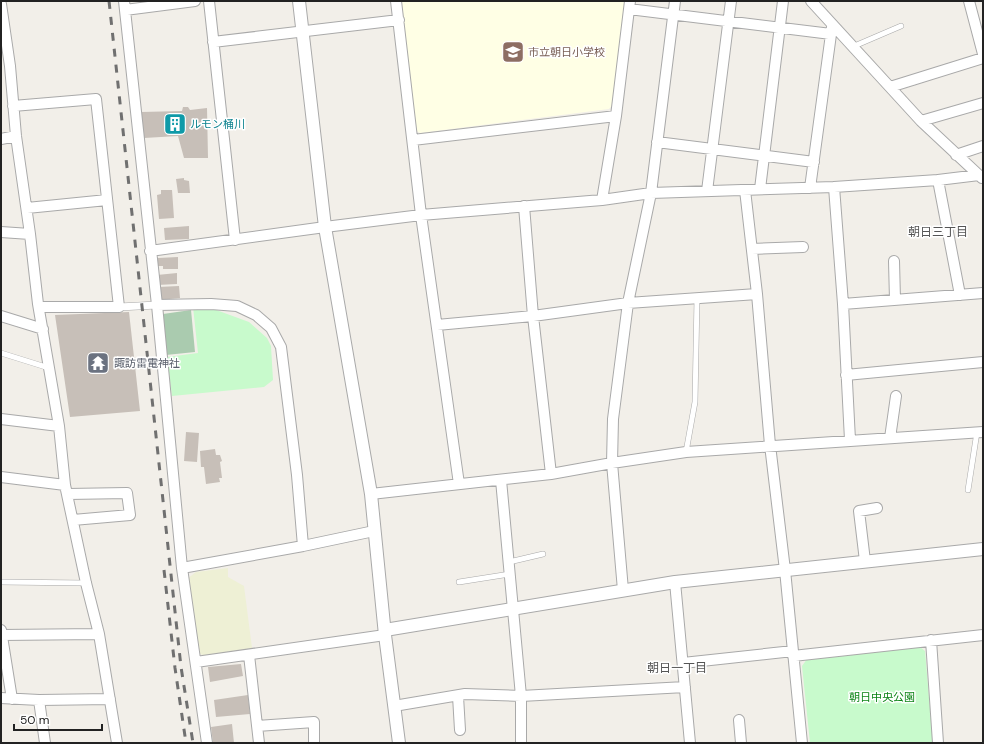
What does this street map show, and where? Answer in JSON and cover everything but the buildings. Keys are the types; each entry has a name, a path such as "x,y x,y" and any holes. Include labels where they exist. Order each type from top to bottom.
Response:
{"street":[{"path":"195,1 124,5 157,305 182,568 207,743"},
{"path":"209,1 235,240"},
{"path":"299,1 325,226 371,494 385,633 399,743"},
{"path":"396,1 421,215 459,484"},
{"path":"623,590 612,463 613,419 628,303 651,193 675,1"},
{"path":"707,191 731,1"},
{"path":"760,189 783,1"},
{"path":"811,1 832,30 852,47 921,121 981,177"},
{"path":"969,1 983,54"},
{"path":"1,4 6,66 13,106 42,328 59,426 67,490 86,583 99,634 117,743"},
{"path":"602,200 616,116 629,5 673,14 728,21 780,27 832,30"},
{"path":"213,42 399,20"},
{"path":"810,188 832,30"},
{"path":"890,87 983,58"},
{"path":"13,106 96,99 119,307"},
{"path":"921,121 983,103"},
{"path":"412,140 616,116"},
{"path":"1,140 16,136"},
{"path":"657,142 814,162"},
{"path":"956,155 983,146"},
{"path":"150,251 325,226 421,215 602,200 651,193 834,187 981,177"},
{"path":"938,180 960,296"},
{"path":"834,187 843,304 850,440"},
{"path":"745,190 757,294 770,446 785,570 802,743"},
{"path":"27,208 107,200"},
{"path":"524,206 533,316 551,474"},
{"path":"1,232 30,234"},
{"path":"752,249 803,247"},
{"path":"894,261 895,300"},
{"path":"843,304 983,293"},
{"path":"437,325 533,316 628,303 757,294"},
{"path":"39,306 119,307 212,304 237,306 256,315 271,328 281,348 297,475 303,546"},
{"path":"1,316 42,328"},
{"path":"846,375 983,362"},
{"path":"890,438 896,396"},
{"path":"1,419 59,426"},
{"path":"371,494 551,474 686,452 980,432"},
{"path":"1,477 67,490 127,492 130,515 73,520"},
{"path":"501,480 521,696 521,743"},
{"path":"865,561 859,511 877,508"},
{"path":"182,568 303,546 374,531"},
{"path":"196,662 385,633 513,608 675,582 983,549"},
{"path":"675,582 690,743"},
{"path":"12,699 1,633 99,634"},
{"path":"683,663 793,654 983,635"},
{"path":"931,640 938,743"},
{"path":"249,655 259,743"},
{"path":"394,706 465,694 521,696 685,687"},
{"path":"458,696 460,730"},
{"path":"1,698 39,700 110,699"},
{"path":"39,700 45,743"},
{"path":"740,720 741,743"},
{"path":"257,726 314,722 314,743"}],"lane":[{"path":"852,47 901,26"},
{"path":"686,452 695,402 697,298"},
{"path":"1,353 49,368"},
{"path":"968,490 980,432"},
{"path":"509,562 543,554"},
{"path":"459,582 510,574"},
{"path":"1,582 86,583"}],"shaded area":[{"name":"市立朝日小学校","path":"401,1 626,1 614,103 609,109 420,133 415,130"},
{"path":"191,310 195,352 166,355 163,314"},
{"path":"228,568 228,577 244,586 252,648 206,656 200,654 187,579 196,572"}],"green space":[{"path":"193,307 208,307 249,322 267,338 271,346 273,380 264,387 172,396 167,357 198,353"},
{"name":"朝日中央公園","path":"920,647 925,651 933,743 810,743 802,666 807,659"}],"railway":[{"path":"109,1 181,667 193,743"},
{"path":"164,570 175,668 186,743"}],"place":[{"name":"市立朝日小学校","path":"513,52"},
{"name":"ルモン桶川","path":"175,124"},
{"name":"諏訪雷電神社","path":"98,363"}],"district":[{"name":"朝日三丁目","path":"938,232"},
{"name":"朝日一丁目","path":"677,668"}]}
